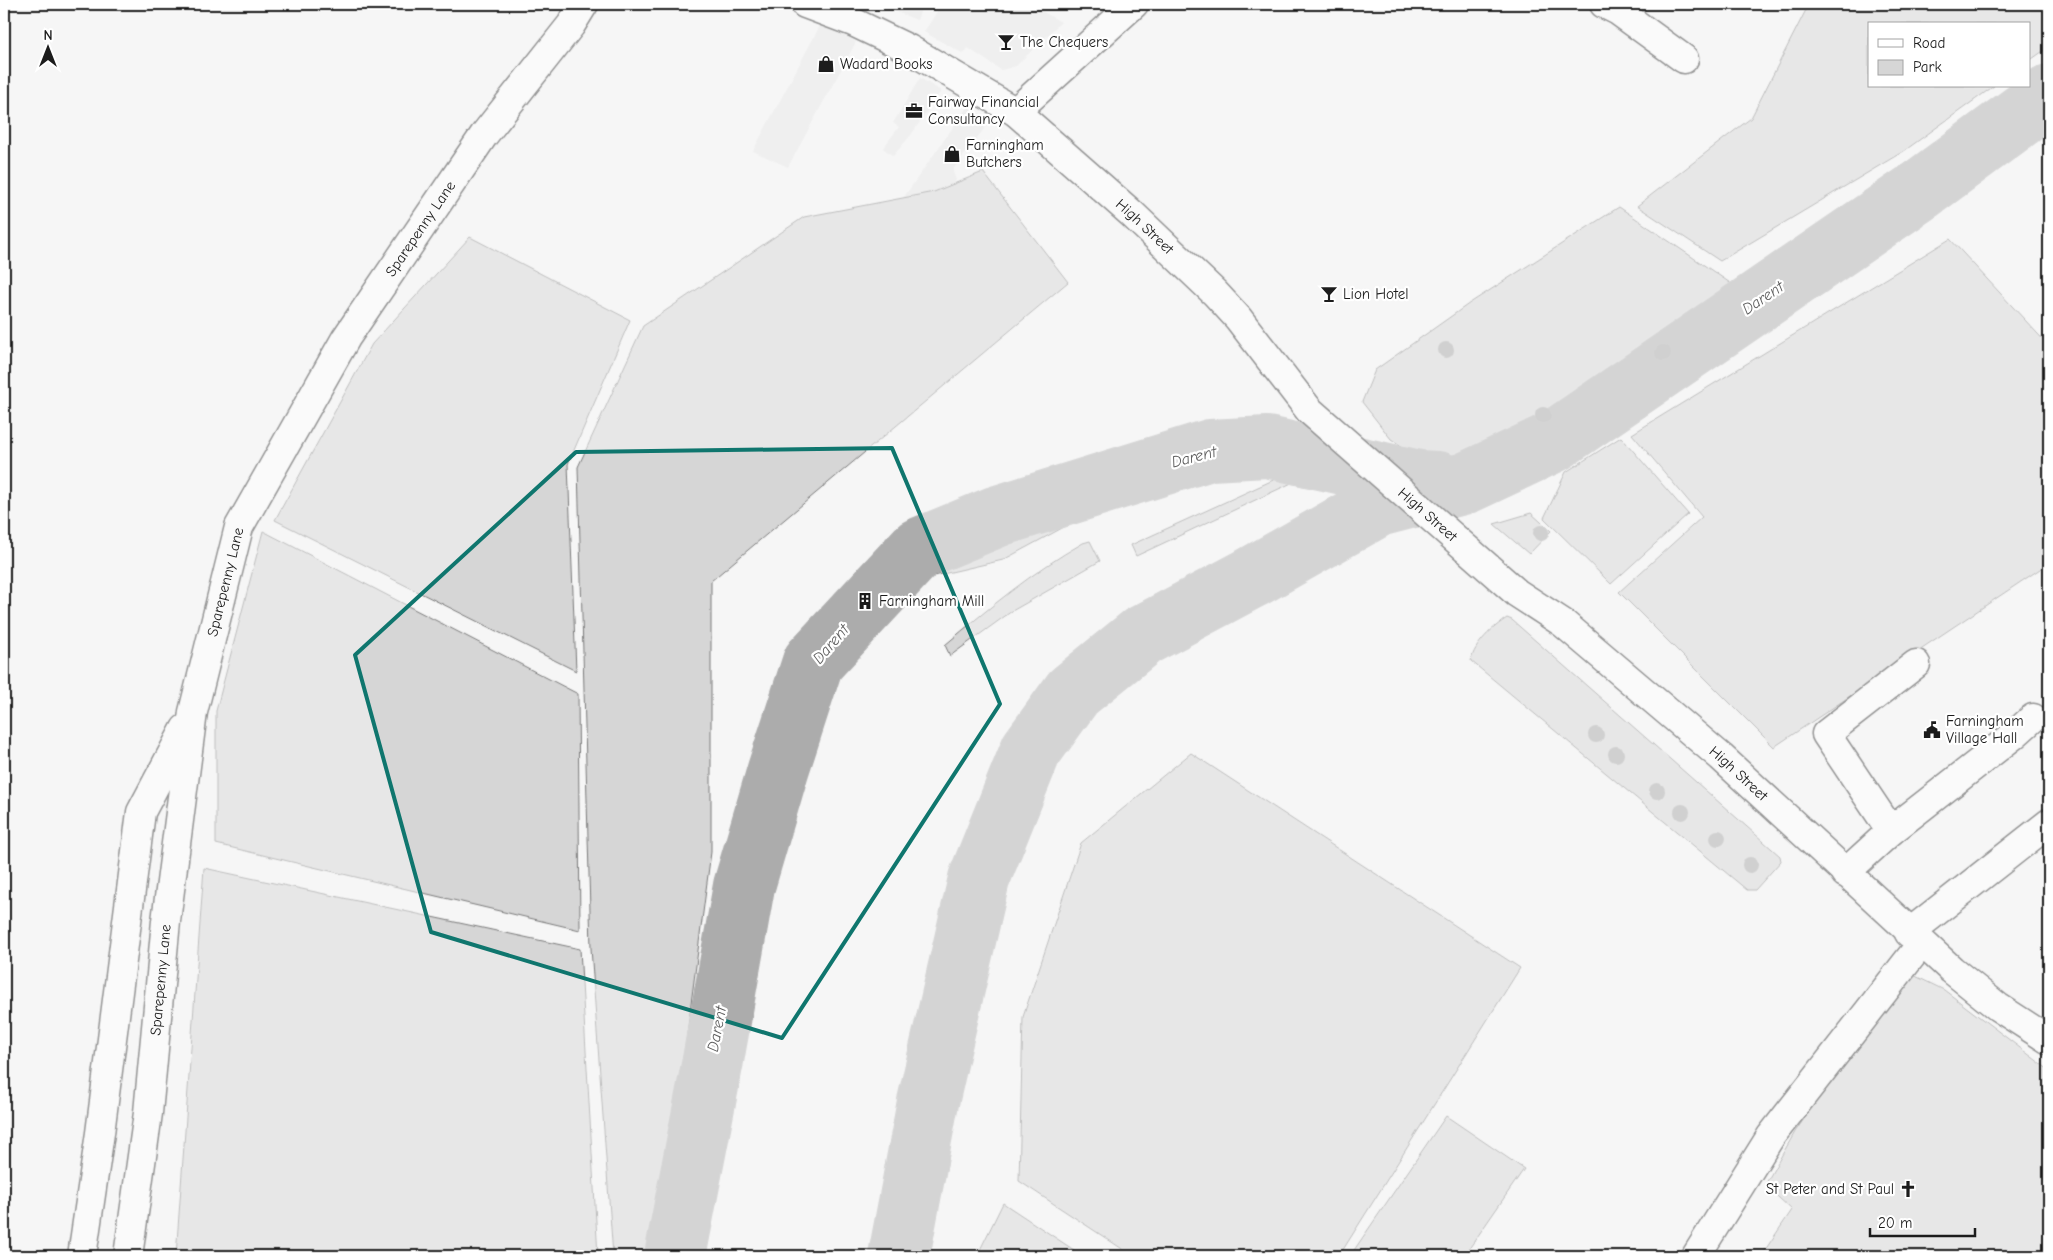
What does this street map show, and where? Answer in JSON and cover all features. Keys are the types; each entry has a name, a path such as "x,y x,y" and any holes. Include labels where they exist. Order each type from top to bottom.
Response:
{"street":[{"name":"Sparepenny Lane","path":"128,1256 148,1113 166,921 194,712 240,527 346,338 484,134 571,25 584,4"},
{"name":"High Street","path":"804,4 853,22 909,49 1016,112 1131,213 1216,293 1238,318 1309,410 1443,530 1517,593 1563,622 1721,757 1915,939 1998,1007 2049,1040"},
{"path":"1016,112 1134,4"},
{"path":"1604,4 1618,11 1684,59"},
{"path":"1890,831 1826,734 1916,664"},
{"path":"82,1256 100,1133 141,812 194,712"},
{"path":"1845,874 1890,831 2014,735 2033,718"},
{"path":"1696,1256 1771,1136 1915,939 2049,823"}],"highlighted area":[{"path":"892,448 1000,704 782,1038 431,932 355,655 576,452"}],"shaded area":[{"path":"897,4 923,4 917,20 894,11"},
{"path":"942,4 1029,4 1061,22 1016,66 1001,70 968,48 964,54 924,32"},
{"path":"822,22 856,42 788,167 753,151"},
{"path":"920,78 941,91 911,135 893,156 883,148 899,127 893,123"},
{"name":"Farningham Butchers","path":"968,106 990,121 954,168 953,172 956,180 932,209 885,224"}],"green space":[{"path":"1809,4 2049,4 2049,47 2030,60 2030,22 1868,22 1868,88 1991,88 1904,151 1720,261 1637,206 1751,118"},
{"path":"983,172 1068,282 711,581 711,852 658,1253 657,1256 613,1256 591,948 578,467 643,326 804,217 934,192"},
{"path":"1619,207 1736,287 1555,418 1480,454 1455,464 1427,463 1391,439 1362,402 1375,370 1470,303"},
{"path":"470,237 630,320 568,464 576,671 275,520 372,344"},
{"path":"1950,239 2049,346 2049,563 1774,747 1619,592 1702,517 1632,434"},
{"path":"1621,437 1688,514 1611,584 1544,518 1566,472"},
{"path":"1252,446 1252,451 1216,468 1205,463 1162,475 1158,486 1115,502 1107,478 1207,450"},
{"path":"1293,471 1298,480 1136,556 1131,545"},
{"path":"1094,483 1103,506 1003,560 921,579 916,573 959,558"},
{"path":"1531,513 1551,531 1529,554 1494,524"},
{"path":"263,531 578,694 580,930 216,844 216,711"},
{"path":"1090,541 1100,561 1012,611 950,656 945,645 1011,591 1064,554"},
{"path":"1507,618 1512,620 1780,856 1781,861 1755,890 1747,890 1471,661 1480,642 1490,631"},
{"path":"1191,753 1520,968 1339,1256 1133,1256 1019,1181 1023,1017 1081,843"},
{"path":"204,868 580,949 598,1256 176,1256"},
{"path":"1905,971 1944,990 2049,1070 2049,1256 1761,1256 1792,1210 1765,1185 1795,1132"},
{"path":"1446,1116 1524,1169 1464,1256 1350,1256"},
{"path":"1003,1203 1083,1256 977,1256"}],"waterway":[{"name":"Darent","path":"899,1256 928,1102 979,879 1031,750 1073,692 1142,636 1251,578 1378,506 1466,483 1553,442 1919,191 2049,95"},
{"name":"Darent","path":"675,1256 744,886 778,770 813,662 918,549 998,516 1210,450 1267,447 1419,481 1438,482"}],"place":[{"name":"The Chequers","path":"1006,42"},
{"name":"Wadard Books","path":"826,64"},
{"name":"Fairway Financial Consultancy","path":"914,111"},
{"name":"Farningham Butchers","path":"952,154"},
{"name":"Lion Hotel","path":"1329,294"},
{"name":"Farningham Mill","path":"865,601"},
{"name":"Farningham Village Hall","path":"1932,730"},
{"name":"St Peter and St Paul","path":"1908,1189"}]}
